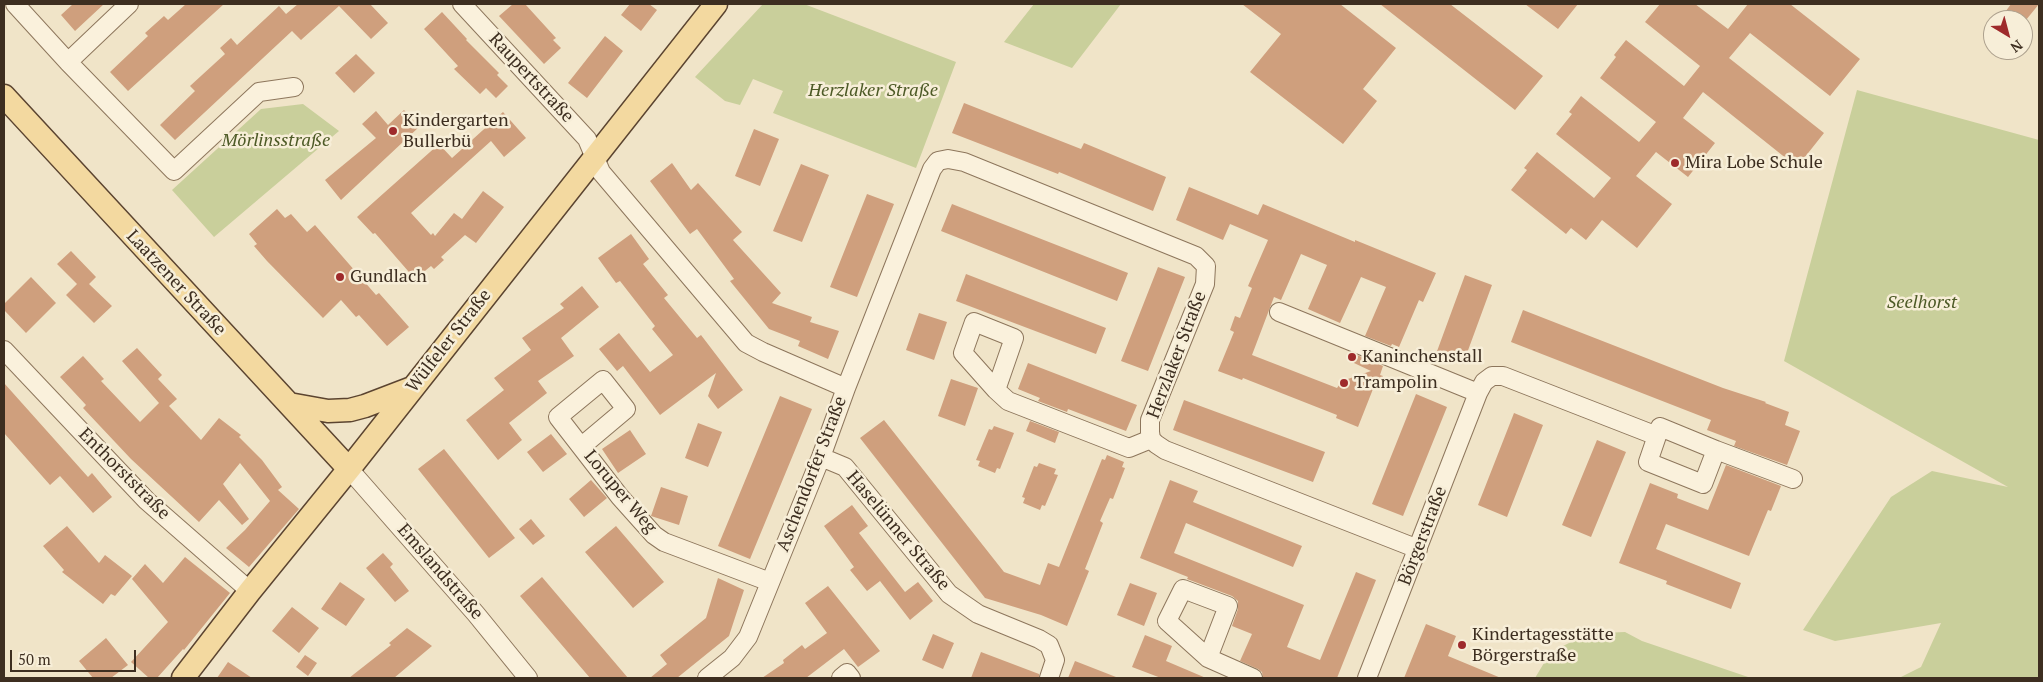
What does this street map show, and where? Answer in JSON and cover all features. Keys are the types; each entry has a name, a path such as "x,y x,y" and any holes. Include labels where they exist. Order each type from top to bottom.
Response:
{"main road":[{"name":"Wülfeler Straße","path":"183,678 716,4"},
{"name":"Laatzener Straße","path":"4,96 349,469"},
{"path":"289,404 328,411 350,410 413,387"}],"street":[{"path":"15,4 68,62 174,171 259,92 294,87"},
{"path":"68,62 129,4"},
{"name":"Raupertstraße","path":"462,4 587,139 594,156"},
{"name":"Aschendorfer Straße","path":"594,156 600,172 746,343 846,388 821,457 748,637 741,649 707,678"},
{"name":"Herzlaker Straße","path":"846,388 932,169 938,161 948,159 964,162 1196,256 1206,266 1205,284 1150,420 1151,439 1165,450 1418,549"},
{"path":"1279,312 1478,393"},
{"name":"Enthorststraße","path":"4,350 147,501 250,591"},
{"name":"Börgerstraße","path":"1367,678 1478,393 1484,382 1492,376 1503,376 1657,436"},
{"name":"Herzlaker Straße","path":"996,390 1008,401 1129,448 1151,439"},
{"path":"1716,450 1703,484 1648,462 1660,427 1793,479"},
{"name":"Loruper Weg","path":"582,446 620,496 654,535 664,542 770,582"},
{"name":"Haselünner Straße","path":"821,457 845,467 949,594 978,614 1049,645 1055,660 1049,678"},
{"name":"Emslandstraße","path":"349,469 476,614 528,678"},
{"path":"1208,658 1253,678"},
{"path":"841,678 847,673 851,678"}],"green space":[{"name":"Herzlaker Straße","path":"763,4 804,4 956,62 916,168 773,113 783,91 753,79 740,105 725,101 695,77"},
{"path":"1034,4 1121,4 1072,68 1004,42"},
{"name":"Seelhorst","path":"1857,90 2039,140 2039,678 1899,678 1921,667 1941,623 1835,641 1803,630 1891,497 1932,471 2008,487 1784,361"},
{"name":"Mörlinsstraße","path":"303,104 339,131 214,237 172,190 261,109"},
{"path":"1625,632 1642,641 1751,678 1535,678 1544,663 1563,646 1579,638 1601,633"}],"building":[{"path":"73,4 104,4 75,31 61,15"},
{"path":"186,4 224,4 128,91 110,72 148,36 145,33 164,16 168,20"},
{"path":"298,4 370,4 388,23 371,39 339,6 301,40 292,31 175,140 160,125 195,91 190,86 225,54 220,48 231,38 237,45 279,6 286,14"},
{"path":"513,4 525,4 556,38 553,40 561,48 544,64 499,16"},
{"path":"630,4 649,4 657,10 641,31 621,15"},
{"path":"1242,4 1340,4 1396,48 1363,89 1377,101 1343,144 1250,72 1281,34"},
{"path":"1380,4 1450,4 1543,76 1515,110"},
{"path":"1525,4 1578,4 1558,29"},
{"path":"1660,4 1695,4 1728,29 1748,4 1790,4 1860,59 1830,96 1750,33 1729,58 1824,133 1797,167 1703,92 1683,118 1715,143 1688,177 1656,152 1636,176 1672,204 1637,248 1602,220 1586,240 1571,228 1566,234 1511,190 1527,170 1524,168 1537,152 1594,198 1611,178 1556,134 1572,114 1569,112 1581,96 1639,142 1656,122 1600,78 1626,40 1684,86 1700,66 1645,22"},
{"path":"2011,4 2039,4 2033,11 2007,10"},
{"path":"442,12 466,40 499,73 497,75 508,86 496,98 486,88 480,94 454,69 458,66 424,29"},
{"path":"605,36 623,51 587,98 568,83"},
{"path":"356,54 375,73 354,93 335,73"},
{"path":"964,103 1081,149 1084,143 1166,177 1153,211 1059,172 1058,174 952,133"},
{"path":"404,110 419,127 341,200 325,180 376,138 362,124 376,111 388,125"},
{"path":"503,112 526,138 504,157 491,141 411,213 431,235 433,233 435,236 454,213 462,219 483,191 504,207 476,243 465,235 441,257 444,260 434,269 431,266 415,279 375,233 373,234 357,217 439,144 452,158"},
{"path":"754,129 779,139 760,186 735,176"},
{"path":"672,163 691,190 698,183 742,232 733,240 781,293 772,303 812,317 810,322 839,331 828,359 798,346 800,341 769,329 730,281 734,279 697,229 690,234 650,181"},
{"path":"801,164 829,175 802,242 773,231"},
{"path":"1189,187 1258,215 1263,204 1436,273 1423,302 1419,300 1399,347 1392,344 1391,346 1365,336 1386,287 1361,277 1340,323 1308,309 1327,265 1301,254 1281,300 1274,297 1252,355 1337,388 1342,381 1371,371 1354,363 1357,355 1383,366 1380,375 1383,376 1378,390 1373,389 1358,427 1336,418 1337,415 1243,378 1242,380 1218,371 1234,332 1230,330 1235,316 1240,318 1252,288 1248,286 1268,240 1230,224 1223,240 1176,220"},
{"path":"867,194 894,204 857,297 830,287"},
{"path":"952,204 1128,273 1117,301 941,231"},
{"name":"Gundlach","path":"277,209 285,218 291,214 307,232 315,225 376,295 379,293 409,327 387,346 359,315 356,317 341,300 323,318 254,246 257,244 249,234"},
{"path":"631,234 649,259 643,264 668,295 664,298 697,338 701,335 743,390 718,409 708,396 716,373 660,415 623,366 617,371 599,349 619,333 650,372 673,355 652,329 655,326 620,281 616,283 598,258"},
{"path":"71,251 96,277 89,284 112,306 94,323 66,295 77,284 57,264"},
{"path":"1158,267 1185,277 1148,371 1121,361"},
{"path":"966,274 1106,328 1096,354 956,301"},
{"path":"1465,275 1492,285 1463,364 1436,354"},
{"path":"31,277 56,303 26,333 4,310 4,304"},
{"path":"582,286 599,307 561,338 574,356 538,381 547,393 509,423 522,440 498,460 466,420 504,390 494,378 531,350 522,338 564,308 560,304"},
{"path":"1523,310 1789,412 1785,425 1800,431 1787,465 1734,446 1736,441 1707,430 1711,420 1511,342"},
{"path":"919,313 947,322 934,360 906,350"},
{"path":"137,348 162,375 158,379 177,399 169,406 201,440 219,418 241,435 239,437 262,460 282,487 278,490 299,509 249,567 226,548 245,530 270,501 240,463 223,484 249,519 242,525 219,500 199,522 131,459 83,408 86,405 60,377 83,356 104,379 101,381 140,422 159,403 122,361"},
{"path":"1028,363 1137,405 1126,431 1068,409 1067,412 1038,401 1040,398 1018,389"},
{"path":"951,379 978,388 965,426 938,416"},
{"path":"4,383 88,477 92,473 112,497 93,513 60,476 50,485 4,433"},
{"path":"1416,394 1447,407 1403,516 1372,504"},
{"path":"780,396 812,409 750,559 718,546"},
{"path":"1184,400 1325,452 1313,482 1173,430"},
{"path":"1514,413 1543,425 1507,517 1478,505"},
{"path":"884,420 1004,572 1040,585 1048,563 1059,567 1102,459 1105,460 1107,455 1124,462 1122,467 1125,468 1113,499 1110,498 1100,521 1103,523 1085,569 1089,571 1067,626 1041,615 985,598 860,438"},
{"path":"1030,421 1059,432 1055,443 1026,431"},
{"path":"698,423 722,432 708,467 685,458"},
{"path":"994,426 1014,433 1000,469 997,468 995,473 978,466 980,461 976,460 989,429 992,430"},
{"path":"630,430 646,454 618,473 602,449"},
{"path":"551,434 567,454 543,472 527,452"},
{"path":"1597,440 1626,452 1591,537 1562,525"},
{"path":"444,449 515,538 489,558 418,469"},
{"path":"1039,463 1056,469 1054,474 1058,475 1045,506 1042,505 1040,510 1023,503 1025,498 1022,497 1034,466 1037,467"},
{"path":"1726,465 1781,486 1771,511 1768,510 1749,556 1666,524 1656,549 1741,583 1731,609 1666,584 1667,581 1619,563 1650,483 1678,494 1677,498 1708,510"},
{"path":"591,480 607,498 584,517 569,499"},
{"path":"1170,480 1198,491 1193,502 1302,546 1293,567 1186,523 1174,553 1304,605 1287,647 1320,660 1356,572 1376,580 1337,678 1263,678 1262,672 1258,669 1240,661 1252,634 1232,626 1238,609 1238,601 1232,596 1140,558"},
{"path":"661,487 688,496 679,525 651,516"},
{"path":"852,505 868,526 859,533 905,592 918,582 933,601 910,620 880,581 867,591 850,570 854,567 824,526"},
{"path":"531,519 545,536 533,545 519,529"},
{"path":"67,526 99,563 105,555 132,576 115,596 111,594 103,604 62,572 64,570 43,546"},
{"path":"616,526 664,582 633,608 585,552"},
{"path":"383,553 393,564 390,567 409,591 395,602 366,568"},
{"path":"185,557 230,593 184,650 157,678 149,678 131,662 168,622 132,579 145,564 163,583"},
{"path":"542,577 628,678 590,678 520,596"},
{"path":"718,578 744,590 729,636 677,678 650,678 667,664 660,655 706,618"},
{"path":"340,582 365,599 346,626 321,609"},
{"path":"1130,583 1157,593 1144,626 1117,615"},
{"path":"828,586 880,651 858,667 844,649 806,678 762,678 784,663 783,660 802,645 805,649 827,633 805,603"},
{"path":"292,607 319,628 299,653 272,631"},
{"path":"1426,624 1456,636 1448,656 1501,678 1404,678"},
{"path":"407,628 432,646 394,678 349,678 391,645 389,643"},
{"path":"933,634 954,643 943,669 922,660"},
{"path":"1145,635 1172,646 1166,661 1206,678 1161,678 1132,667"},
{"path":"106,638 128,665 111,678 93,678 79,661"},
{"path":"981,652 1039,674 1039,678 971,678"},
{"path":"305,655 317,663 308,676 296,667"},
{"path":"1075,661 1116,677 1116,678 1068,678"},
{"path":"228,662 252,678 217,678"}],"place":[{"name":"Kindergarten Bullerbü","path":"393,131"},
{"name":"Mira Lobe Schule","path":"1675,163"},
{"name":"Gundlach","path":"340,277"},
{"name":"Kaninchenstall","path":"1352,357"},
{"name":"Trampolin","path":"1344,383"},
{"name":"Kindertagesstätte Börgerstraße","path":"1462,645"}]}
